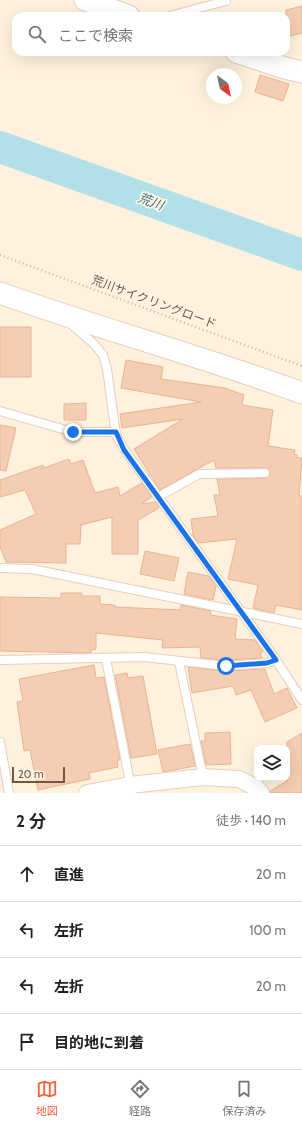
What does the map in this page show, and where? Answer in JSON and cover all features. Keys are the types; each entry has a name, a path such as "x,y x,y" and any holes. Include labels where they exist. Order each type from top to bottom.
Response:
{"street":[{"path":"87,0 118,12"},
{"path":"248,56 302,72"},
{"path":"0,293 59,314 266,380 302,393"},
{"path":"87,793 131,789 203,777 239,779 257,788 261,793"}],"lane":[{"path":"184,12 226,1"},
{"path":"59,314 94,344 103,355 107,369 116,432 124,450 276,660 302,700"},
{"path":"0,411 73,432 116,432"},
{"path":"158,497 199,474 265,473"},
{"path":"0,568 32,569 302,624"},
{"path":"0,660 106,659 144,657 226,666 267,663 276,660"},
{"path":"106,659 131,789"},
{"path":"179,662 203,777"},
{"path":"0,742 9,793"}],"path":[{"name":"荒川サイクリングロード","path":"0,255 302,366"}],"building":[{"path":"302,6 302,33 290,36 290,12 286,12 286,10"},
{"path":"260,75 289,84 283,101 255,92"},
{"path":"0,327 31,327 31,377 0,377"},
{"path":"126,360 163,367 161,379 225,388 244,395 242,405 273,410 268,446 295,450 294,454 297,455 297,458 302,458 299,496 302,496 302,610 276,605 274,613 253,608 258,585 228,579 237,539 198,543 193,535 191,519 218,516 214,495 220,495 217,479 265,478 270,475 269,470 265,468 216,468 214,460 160,490 134,449 183,419 122,428 120,414 201,402 121,388"},
{"path":"86,403 86,420 64,420 64,404"},
{"path":"0,425 16,428 6,471 0,470"},
{"path":"69,459 71,464 83,460 95,493 118,487 120,496 142,483 152,497 141,504 156,502 159,508 138,520 138,554 112,554 112,517 81,525 80,544 66,544 66,563 6,562 0,547 0,530 36,514 25,490 0,497 0,480 43,465 44,468"},
{"path":"145,551 179,558 174,581 140,574"},
{"path":"188,572 209,576 216,586 213,600 184,594"},
{"path":"61,593 82,593 81,596 100,596 100,604 115,605 115,607 180,610 181,605 211,611 210,615 237,619 235,639 255,640 263,652 260,654 262,658 226,660 201,658 200,647 162,648 163,640 96,633 96,649 91,650 91,653 0,651 0,597 61,598"},
{"path":"94,665 96,678 104,677 120,760 117,760 118,767 89,773 90,779 38,790 30,750 24,751 17,702 23,701 19,679"},
{"path":"188,667 226,671 265,669 274,694 287,688 297,708 265,722 251,690 236,695 233,686 192,693"},
{"path":"127,673 128,678 143,676 157,754 131,758 115,675"},
{"path":"230,732 231,764 206,765 201,741 205,741 205,733"},
{"path":"302,733 302,793 270,793 270,791 287,781 290,781 290,745 287,745 287,742"},
{"path":"190,744 195,766 163,772 158,750"}],"waterway":[{"name":"荒川","path":"0,147 302,255"}],"route":[{"path":"73,432 116,432 116,435 124,450 276,660 267,663 226,666"}]}
